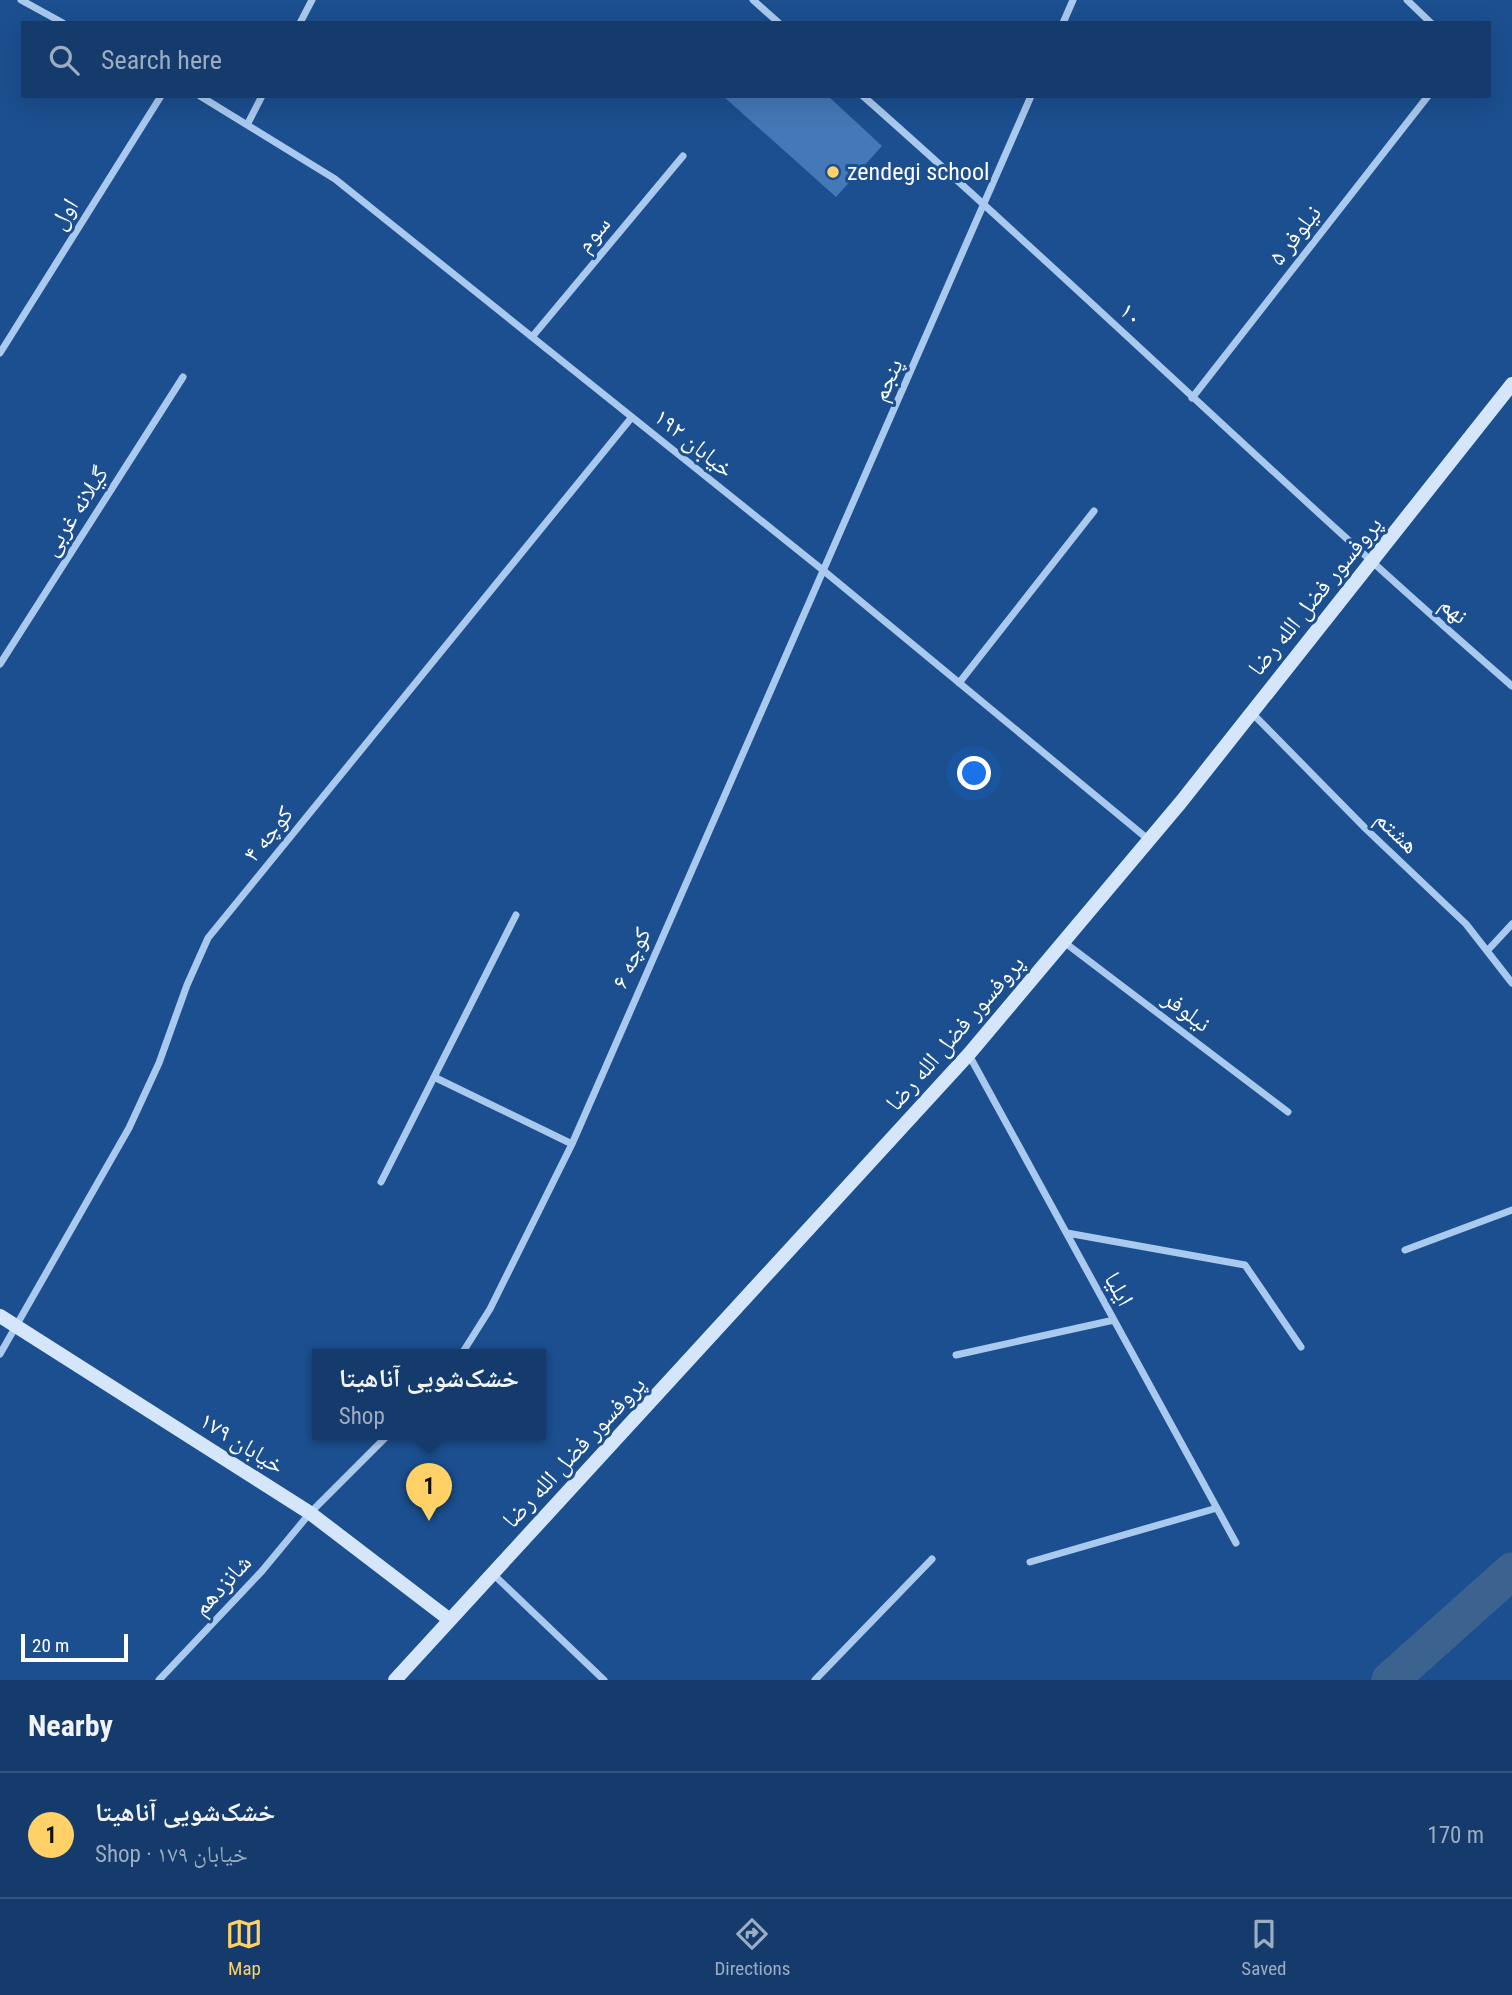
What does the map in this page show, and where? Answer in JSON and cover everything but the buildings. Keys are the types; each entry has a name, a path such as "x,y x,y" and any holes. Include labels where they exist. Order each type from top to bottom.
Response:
{"main road":[{"name":"پروفسور فضل الله رضا","path":"395,1680 969,1054 1149,840 1512,384"},
{"name":"خیابان ۱۷۹","path":"0,1316 310,1513 450,1620"}],"street":[{"path":"21,0 59,21"},
{"path":"301,21 312,0"},
{"path":"753,0 777,21"},
{"path":"1064,21 1073,0"},
{"path":"1407,0 1429,21"},
{"name":"اول","path":"0,353 160,98"},
{"name":"خیابان ۱۹۲","path":"204,98 335,179 824,571 1149,840"},
{"path":"247,125 261,98"},
{"name":"۱۰","path":"865,98 985,203 1371,563"},
{"name":"پنجم","path":"824,571 1030,98"},
{"name":"نیلوفر ۵","path":"1192,398 1426,98"},
{"name":"سوم","path":"532,337 683,156"},
{"name":"گیلانه غربی","path":"0,664 183,377"},
{"name":"کوچه ۴","path":"0,1354 129,1128 159,1063 187,985 208,938 632,417"},
{"path":"959,683 1094,511"},
{"name":"نهم","path":"1371,563 1512,686"},
{"name":"کوچه ۶","path":"465,1349 490,1309 572,1144 824,571"},
{"name":"هشتم","path":"1252,712 1488,950 1512,982"},
{"path":"381,1182 516,915"},
{"path":"1488,950 1512,924"},
{"name":"نیلوفر","path":"1064,942 1288,1112"},
{"name":"ایلیا","path":"969,1054 1236,1543"},
{"path":"434,1077 572,1144"},
{"path":"1405,1250 1512,1210"},
{"path":"1067,1233 1245,1265 1301,1347"},
{"path":"957,1355 1114,1321"},
{"path":"310,1513 383,1440"},
{"path":"1030,1562 1217,1508"},
{"name":"شانزدهم","path":"159,1680 262,1572 310,1513"},
{"path":"815,1680 932,1559"},
{"path":"493,1574 604,1680"}],"waterway":[{"path":"1390,1680 1512,1571"}],"place":[{"name":"zendegi school","path":"833,172"},
{"name":"خشک‌شویی آناهیتا","path":"429,1521"}]}
